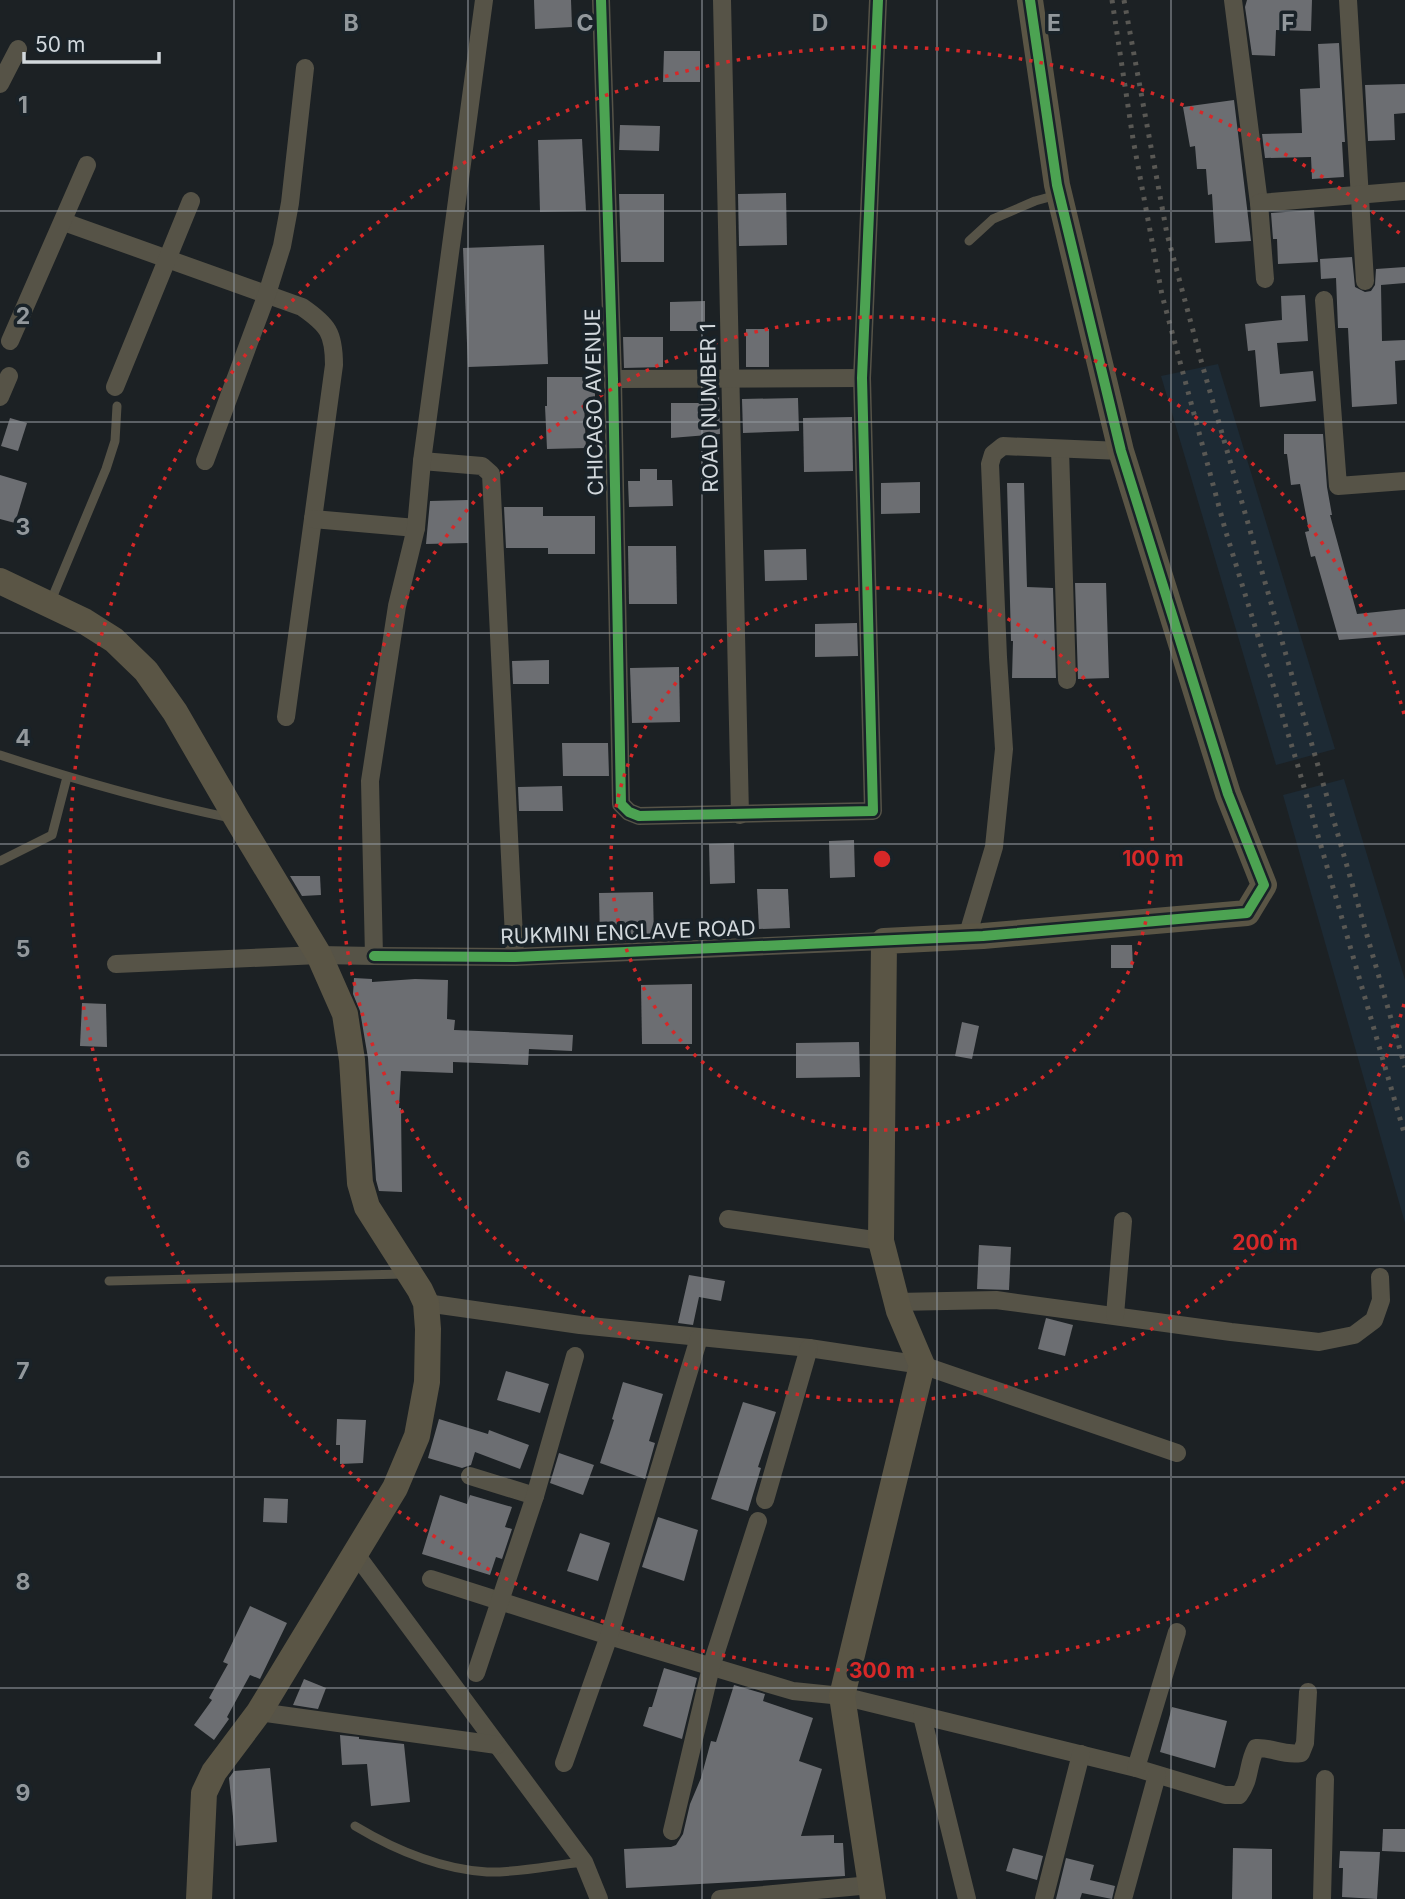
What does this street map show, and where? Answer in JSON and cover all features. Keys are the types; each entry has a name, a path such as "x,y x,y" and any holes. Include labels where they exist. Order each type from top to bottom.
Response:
{"street":[{"path":"374,956 370,781 397,606 415,528 484,0"},
{"name":"CHICAGO AVENUE","path":"601,0 613,379 621,804 629,812 639,816 740,814"},
{"name":"ROAD NUMBER 1","path":"722,0 740,814"},
{"path":"740,814 873,811 862,378 878,0"},
{"path":"720,1899 872,1892 842,1696 922,1365 896,1302 881,1241 884,941 967,937 1247,914 1264,885 1228,794 1121,451 1059,194 1031,0"},
{"path":"1233,0 1259,203 1265,279"},
{"path":"1348,0 1365,281"},
{"path":"0,84 18,49"},
{"path":"205,461 282,246 304,68"},
{"path":"10,341 87,165"},
{"path":"1259,203 1405,191"},
{"path":"115,387 191,201"},
{"path":"64,222 302,307 321,320 334,342 334,365 286,717"},
{"path":"1324,300 1338,486 1405,481"},
{"path":"0,397 9,376"},
{"path":"613,379 862,378"},
{"path":"967,937 993,848 1004,749 989,464 993,454 1003,446 1121,451"},
{"path":"1060,449 1067,680"},
{"path":"422,461 482,466 491,474 515,957"},
{"path":"313,519 415,528"},
{"path":"0,581 84,621 114,640 146,671 175,712 319,955 345,1014 360,1183 367,1207 426,1303 427,1382 417,1436 395,1488 259,1712 214,1772 204,1793 200,1899"},
{"name":"RUKMINI ENCLAVE ROAD","path":"116,964 319,955 515,957 884,941"},
{"path":"727,1219 881,1241"},
{"path":"1115,1315 1123,1221"},
{"path":"896,1302 996,1300 1319,1342 1354,1335 1374,1320 1381,1300 1380,1277"},
{"path":"426,1303 699,1338 810,1348 922,1365 1177,1453"},
{"path":"564,1763 609,1636 699,1338"},
{"path":"765,1500 810,1348"},
{"path":"476,1673 498,1600 535,1496 575,1356"},
{"path":"470,1476 535,1496"},
{"path":"672,1831 711,1667 758,1521"},
{"path":"355,1553 584,1862 598,1899"},
{"path":"431,1579 793,1691 842,1696 1136,1768 1225,1795 1238,1795 1248,1783 1252,1756 1256,1748 1287,1755 1301,1753 1305,1743 1308,1692"},
{"path":"1136,1768 1177,1632"},
{"path":"259,1712 498,1745"},
{"path":"922,1716 967,1899"},
{"path":"1044,1899 1081,1755"},
{"path":"1123,1899 1157,1774"},
{"path":"1322,1899 1325,1779"}],"lane":[{"path":"969,240 993,219 1059,194"},
{"path":"49,605 106,469 115,441 117,406"},
{"path":"0,755 67,777 182,808 237,819"},
{"path":"0,861 52,835 67,777"},
{"path":"109,1282 410,1273"},
{"path":"355,1826 377,1840 412,1855 450,1866 488,1872 584,1862"}],"shaded area":[{"path":"1218,364 1335,749 1276,765 1161,376"},
{"path":"1344,779 1405,980 1405,1223 1283,795"}],"building":[{"path":"534,0 571,0 572,27 535,29"},
{"path":"1247,0 1312,0 1311,31 1276,30 1275,56 1252,55 1245,7"},
{"path":"1339,43 1345,142 1342,142 1344,177 1312,179 1311,157 1265,158 1262,134 1302,133 1300,89 1320,88 1318,44"},
{"path":"664,51 700,51 700,82 663,82"},
{"path":"1405,84 1405,113 1394,114 1395,140 1368,141 1365,85"},
{"path":"1234,100 1251,241 1215,243 1212,194 1208,195 1206,169 1197,169 1195,146 1190,147 1183,107"},
{"path":"620,125 660,126 659,151 619,150"},
{"path":"582,139 586,211 540,212 538,140"},
{"path":"786,193 787,245 739,246 738,194"},
{"path":"619,194 664,194 664,262 621,262"},
{"path":"1314,210 1318,262 1278,264 1277,239 1273,239 1271,213"},
{"path":"544,245 548,364 468,367 463,248"},
{"path":"1352,257 1355,287 1365,292 1371,291 1375,285 1376,269 1405,267 1405,283 1381,285 1382,341 1405,340 1405,360 1395,361 1397,404 1352,407 1348,328 1338,328 1336,278 1321,279 1320,259"},
{"path":"1305,295 1308,341 1277,343 1280,374 1313,371 1316,401 1260,407 1255,350 1248,351 1245,324 1282,320 1281,296"},
{"path":"705,301 705,331 670,331 670,302"},
{"path":"746,329 769,329 769,367 746,367"},
{"path":"623,337 663,337 663,367 624,368"},
{"path":"547,377 595,377 595,402 584,402 586,448 547,449"},
{"path":"700,393 719,393 720,434 671,438 671,403 700,403"},
{"path":"798,398 799,431 743,433 742,399"},
{"path":"852,417 853,471 804,472 803,418"},
{"path":"10,418 27,423 18,451 1,446"},
{"path":"1284,434 1323,434 1330,515 1357,614 1405,609 1405,635 1339,640 1315,556 1311,557 1305,532 1309,531 1300,484 1291,485 1287,454 1284,454"},
{"path":"640,469 657,469 657,480 672,480 673,506 629,507 628,481 640,481"},
{"path":"0,475 27,483 15,523 0,519"},
{"path":"920,482 920,513 881,514 881,483"},
{"path":"1007,483 1024,483 1027,587 1053,588 1056,678 1012,678"},
{"path":"468,500 468,543 426,544 430,501"},
{"path":"504,507 543,507 543,516 595,516 595,554 548,554 548,548 506,548"},
{"path":"628,546 676,546 677,604 629,604"},
{"path":"806,549 807,580 765,581 764,550"},
{"path":"1075,583 1106,583 1109,678 1078,679"},
{"path":"857,623 858,656 815,657 815,624"},
{"path":"549,660 549,684 513,684 512,661"},
{"path":"679,667 680,722 632,723 630,668"},
{"path":"562,743 608,743 609,776 563,776"},
{"path":"562,786 563,811 519,811 518,787"},
{"path":"854,840 855,877 830,878 829,841"},
{"path":"734,843 735,883 710,884 709,844"},
{"path":"290,876 320,876 321,895 302,896"},
{"path":"757,889 788,889 790,928 759,929"},
{"path":"653,892 654,940 600,941 599,893"},
{"path":"1111,945 1132,945 1133,968 1111,968"},
{"path":"354,978 372,979 372,982 448,980 447,1019 455,1020 454,1030 573,1035 572,1051 529,1049 528,1065 453,1062 453,1073 401,1071 399,1108 402,1192 379,1191 368,1058 360,1011 353,994"},
{"path":"692,984 692,1044 642,1044 641,985"},
{"path":"82,1003 106,1004 107,1047 80,1046"},
{"path":"962,1022 979,1026 972,1059 955,1056"},
{"path":"859,1042 860,1077 796,1078 796,1043"},
{"path":"979,1245 1011,1247 1009,1290 977,1289"},
{"path":"689,1275 725,1281 721,1301 699,1297 693,1325 678,1323"},
{"path":"1046,1318 1073,1325 1065,1356 1038,1349"},
{"path":"506,1371 549,1384 540,1413 497,1400"},
{"path":"623,1382 663,1394 649,1441 655,1443 645,1479 600,1463"},
{"path":"743,1402 776,1412 758,1467 761,1468 748,1511 711,1499"},
{"path":"337,1419 366,1420 363,1463 340,1464 340,1445 336,1445"},
{"path":"439,1419 488,1434 489,1430 529,1445 520,1469 475,1452 471,1465 462,1468 428,1458"},
{"path":"559,1453 594,1465 583,1495 550,1483"},
{"path":"440,1495 467,1504 470,1495 512,1507 505,1527 512,1529 502,1559 496,1557 490,1575 422,1554"},
{"path":"264,1498 288,1499 287,1523 263,1522"},
{"path":"658,1517 698,1530 684,1581 642,1567"},
{"path":"580,1533 610,1543 598,1581 567,1571"},
{"path":"250,1606 287,1623 260,1679 250,1675 227,1717 229,1719 214,1740 194,1725 212,1700 209,1698 228,1664 223,1662"},
{"path":"664,1668 697,1678 682,1739 643,1726"},
{"path":"304,1679 326,1688 318,1709 293,1705"},
{"path":"734,1685 765,1694 763,1701 813,1718 799,1761 822,1769 801,1836 834,1835 834,1843 843,1843 845,1876 626,1888 624,1849 671,1847 676,1845 683,1834 711,1741 716,1742"},
{"path":"1172,1707 1227,1721 1215,1768 1160,1752"},
{"path":"340,1735 404,1744 410,1802 371,1806 367,1764 342,1765"},
{"path":"270,1768 277,1842 236,1846 229,1778 234,1771"},
{"path":"1383,1829 1405,1829 1405,1852 1382,1851"},
{"path":"1013,1848 1043,1856 1037,1880 1006,1871"},
{"path":"1233,1848 1272,1849 1272,1899 1232,1899"},
{"path":"1340,1851 1380,1852 1377,1899 1342,1897 1343,1868 1339,1868"},
{"path":"1066,1858 1094,1865 1090,1880 1115,1886 1112,1899 1082,1893 1080,1899 1056,1899"}],"railway":[{"path":"1112,0 1133,139 1162,295 1225,529 1297,763 1405,1136"},
{"path":"1124,0 1167,234 1405,1067"}],"cycle path":[{"path":"601,0 613,379 621,804 629,812 639,816 873,811 862,378 878,0"},
{"path":"374,956 515,957 983,936 1247,913 1264,885 1228,794 1121,451 1057,185 1030,0"}]}
